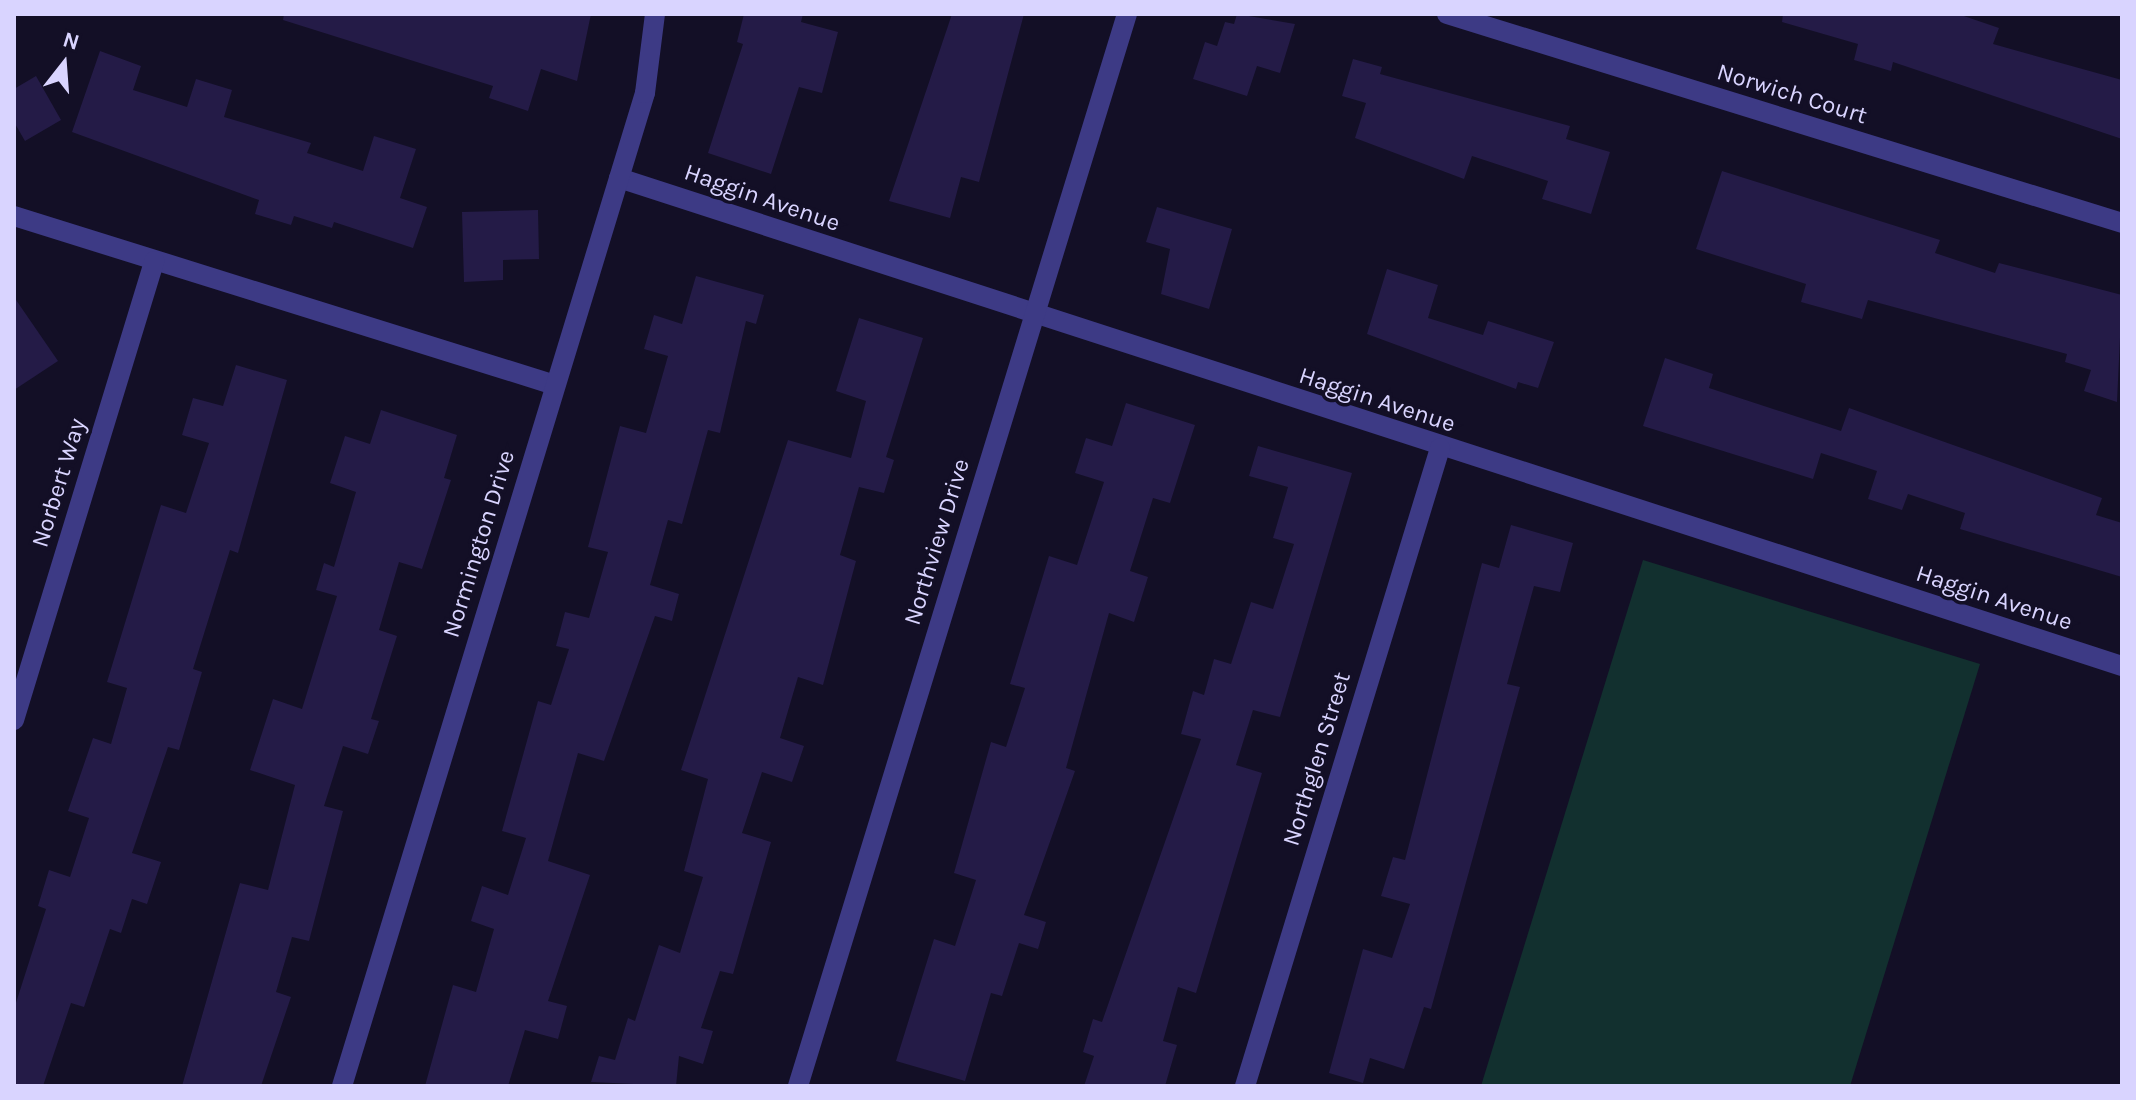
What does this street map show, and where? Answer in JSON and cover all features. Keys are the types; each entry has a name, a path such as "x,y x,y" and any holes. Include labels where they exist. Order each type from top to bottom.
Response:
{"street":[{"name":"Normington Drive","path":"342,1086 645,93 655,14"},
{"name":"Northview Drive","path":"798,1086 1127,14"},
{"name":"Norwich Court","path":"1447,14 2122,223"},
{"name":"Haggin Avenue","path":"619,178 1034,317 2122,666"},
{"path":"14,216 555,385"},
{"name":"Norbert Way","path":"14,720 154,261"},
{"name":"Northglen Street","path":"1245,1086 1440,448"}],"green space":[{"path":"1643,560 1980,664 1850,1086 1481,1086"}],"building":[{"path":"284,14 591,14 577,81 541,69 528,111 489,98 493,86 283,20"},
{"path":"744,14 803,14 801,22 838,32 822,93 799,87 771,174 708,153 743,44 737,42"},
{"path":"952,14 1024,14 979,182 961,177 950,218 889,201"},
{"path":"1237,14 1295,24 1280,73 1257,66 1247,96 1193,79 1205,42 1217,46 1225,22 1234,24"},
{"path":"1783,14 1958,14 1999,28 1993,44 2122,80 2122,139 1893,62 1891,71 1854,60 1858,44 1782,22"},
{"path":"100,51 141,66 133,90 187,107 196,79 232,90 224,117 311,143 307,153 363,171 374,136 416,149 400,198 427,207 413,248 334,222 332,228 294,216 291,225 255,214 259,200 72,132"},
{"path":"1353,59 1382,67 1380,74 1570,126 1566,139 1610,152 1591,214 1542,199 1548,181 1472,156 1464,179 1355,138 1366,103 1342,96"},
{"path":"36,76 61,120 25,141 14,122 14,89"},
{"path":"1722,171 1940,240 1935,253 1995,273 1999,263 2122,295 2117,402 2084,391 2091,370 2065,362 2067,354 1868,300 1862,319 1801,302 1806,284 1696,249"},
{"path":"1157,207 1232,229 1209,309 1161,294 1170,249 1146,242"},
{"path":"538,210 539,259 503,260 503,280 464,282 462,212"},
{"path":"1387,269 1438,285 1428,318 1483,335 1488,321 1554,342 1538,388 1518,382 1516,389 1367,334"},
{"path":"696,276 764,295 756,324 746,321 720,433 708,430 682,524 668,520 650,585 679,594 672,621 655,616 604,761 578,753 548,861 590,875 548,1001 567,1006 558,1039 525,1030 508,1086 425,1086 453,985 476,992 494,929 471,921 482,886 508,895 526,838 502,831 538,701 551,705 569,649 556,646 565,612 589,618 608,552 588,547 620,426 646,433 668,356 644,349 654,315 682,324"},
{"path":"14,297 58,361 14,390"},
{"path":"859,318 923,338 886,457 894,460 884,493 859,487 840,555 856,561 823,685 798,677 780,738 804,746 792,782 762,772 742,833 771,842 733,974 720,971 701,1028 713,1031 703,1064 679,1056 676,1086 591,1082 599,1056 615,1060 628,1018 635,1021 659,945 680,953 703,877 684,871 708,779 681,770 788,440 851,458 866,401 836,391"},
{"path":"1665,358 1713,374 1709,388 1841,431 1849,408 2102,498 2096,515 2122,523 2122,577 1960,529 1965,513 1908,494 1902,510 1868,499 1877,471 1821,453 1813,479 1643,426"},
{"path":"236,365 287,380 238,553 230,550 193,669 202,672 179,750 168,747 132,853 161,862 147,904 132,899 121,933 110,929 84,1007 71,1003 43,1086 14,1086 14,1009 46,909 38,906 49,870 70,877 89,818 68,811 93,738 111,744 127,688 107,682 161,505 186,513 209,443 182,435 193,398 223,406"},
{"path":"1126,403 1195,425 1170,503 1153,498 1130,571 1148,577 1134,622 1109,613 1066,768 1075,771 1024,915 1046,922 1038,949 1019,943 1002,996 991,993 965,1081 896,1061 934,939 955,946 976,880 954,873 991,742 1006,747 1025,688 1010,684 1049,556 1077,565 1104,482 1075,473 1086,438 1112,446"},
{"path":"381,410 457,435 444,478 451,480 422,569 399,562 379,630 397,636 371,719 379,721 368,754 343,746 324,806 343,811 309,941 292,937 276,992 291,997 261,1086 182,1086 240,883 268,890 295,785 250,770 273,699 302,709 337,596 316,590 324,563 334,567 356,492 330,483 345,436 370,444"},
{"path":"1258,446 1352,473 1280,717 1253,710 1236,765 1262,773 1196,993 1178,987 1163,1041 1177,1045 1165,1086 1084,1086 1094,1056 1083,1052 1093,1019 1102,1022 1201,739 1181,734 1193,691 1204,695 1214,659 1231,664 1251,602 1273,609 1294,544 1273,538 1288,487 1249,476"},
{"path":"1511,525 1573,543 1560,592 1534,586 1507,684 1520,687 1431,1009 1424,1007 1404,1069 1370,1058 1363,1083 1329,1073 1363,949 1392,958 1410,904 1381,896 1393,857 1405,860 1482,563 1499,568"}]}
